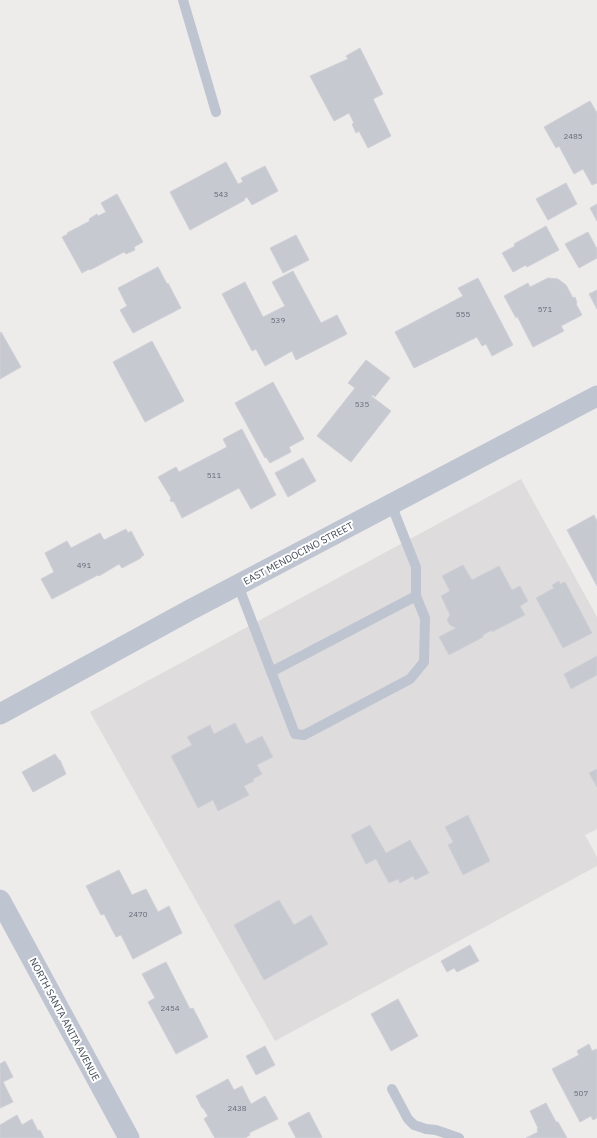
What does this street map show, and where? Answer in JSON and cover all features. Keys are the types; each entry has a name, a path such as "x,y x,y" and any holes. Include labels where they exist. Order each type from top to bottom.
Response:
{"street":[{"name":"EAST MENDOCINO STREET","path":"0,714 238,585 597,396"},
{"name":"NORTH SANTA ANITA AVENUE","path":"0,900 129,1138"}],"lane":[{"path":"183,0 216,112"},
{"path":"238,585 295,734 304,735 410,679 424,662 425,618 416,596 416,567 391,504"},
{"path":"271,672 416,596"},
{"path":"392,1089 408,1118 414,1125 426,1129 436,1130 459,1138"}],"shaded area":[{"path":"521,479 597,617 597,829 585,835 597,857 597,866 275,1041 90,712"}],"building":[{"path":"360,48 383,94 373,99 391,136 368,148 359,131 356,133 352,124 354,123 349,113 334,121 310,76 348,59 346,56"},
{"path":"590,101 597,113 597,183 592,185 583,169 574,174 559,146 556,148 544,127"},
{"path":"226,162 238,184 243,182 241,178 265,166 278,191 252,205 247,197 244,199 245,200 190,230 170,192"},
{"path":"566,183 577,204 548,220 536,199"},
{"path":"117,194 143,242 134,247 135,250 126,254 124,252 82,273 62,237 90,221 89,219 97,214 98,216 106,212 101,203"},
{"path":"597,204 597,221 590,208"},
{"path":"546,226 559,250 527,267 526,265 513,272 502,253 515,246 514,244"},
{"path":"588,232 597,249 597,258 579,268 565,244"},
{"path":"296,235 309,260 283,273 270,248"},
{"path":"158,267 181,308 133,333 120,310 127,306 118,288"},
{"path":"293,271 321,323 337,315 347,334 296,360 292,351 265,366 256,349 252,351 222,294 245,282 263,317 285,306 272,282"},
{"path":"478,278 513,345 492,356 486,344 482,346 477,337 414,368 395,332 463,296 458,288"},
{"path":"548,278 558,279 566,285 573,298 575,297 576,304 582,315 561,326 564,331 533,347 517,316 516,318 504,296 528,283 530,287"},
{"path":"597,290 597,309 589,294"},
{"path":"1,332 21,367 0,379 0,333"},
{"path":"152,341 184,401 145,422 113,362"},
{"path":"366,360 390,378 375,397 373,395 371,396 391,411 351,462 317,436 355,388 348,383"},
{"path":"273,382 304,439 289,447 291,452 270,463 266,457 265,458 235,403"},
{"path":"242,429 276,495 251,509 239,488 182,518 174,502 170,501 171,498 158,477 176,467 179,472 227,447 223,439"},
{"path":"303,458 316,481 288,497 275,473"},
{"path":"594,515 597,521 597,586 567,530"},
{"path":"126,529 128,533 131,531 144,555 141,558 122,568 119,564 99,576 98,575 52,599 41,579 54,572 45,553 67,541 71,548 100,533 104,540"},
{"path":"463,565 472,580 499,566 512,590 520,586 528,601 520,606 525,615 492,632 492,630 483,635 483,637 449,655 439,637 456,628 450,625 447,620 450,615 441,596 450,591 442,576"},
{"path":"559,581 560,584 565,582 592,633 563,648 536,598 554,588 552,585"},
{"path":"597,656 597,675 571,689 564,674"},
{"path":"235,723 246,744 262,736 273,757 257,765 262,774 253,779 254,781 244,786 249,795 218,811 213,800 198,808 171,756 192,745 187,737 210,725 214,734"},
{"path":"55,754 60,760 66,774 33,792 22,772"},
{"path":"597,769 597,787 589,773"},
{"path":"468,815 490,861 463,875 448,845 453,842 445,827"},
{"path":"370,825 386,853 410,840 429,873 415,880 413,876 400,883 398,879 389,883 376,859 366,864 351,835"},
{"path":"119,870 132,895 146,889 158,912 169,906 182,933 133,959 121,935 116,937 104,914 101,915 86,886"},
{"path":"279,900 294,925 311,915 328,944 264,980 234,925"},
{"path":"470,945 479,961 457,972 454,968 447,972 441,961"},
{"path":"166,962 190,1009 193,1008 208,1037 176,1054 148,1002 155,998 142,974"},
{"path":"398,999 418,1036 391,1051 371,1014"},
{"path":"589,1044 592,1051 597,1050 597,1118 593,1120 591,1116 580,1122 552,1069 579,1055 577,1051"},
{"path":"265,1046 275,1065 256,1075 246,1056"},
{"path":"5,1061 13,1077 3,1082 13,1102 0,1108 0,1064"},
{"path":"228,1079 234,1090 242,1086 251,1104 265,1096 278,1119 249,1133 250,1135 245,1138 215,1138 204,1119 208,1116 196,1096"},
{"path":"546,1103 556,1122 558,1122 567,1138 526,1138 538,1132 538,1128 530,1111"},
{"path":"309,1112 322,1137 296,1138 288,1123"},
{"path":"17,1115 22,1125 32,1119 38,1131 40,1130 44,1138 0,1138 0,1125"}]}
